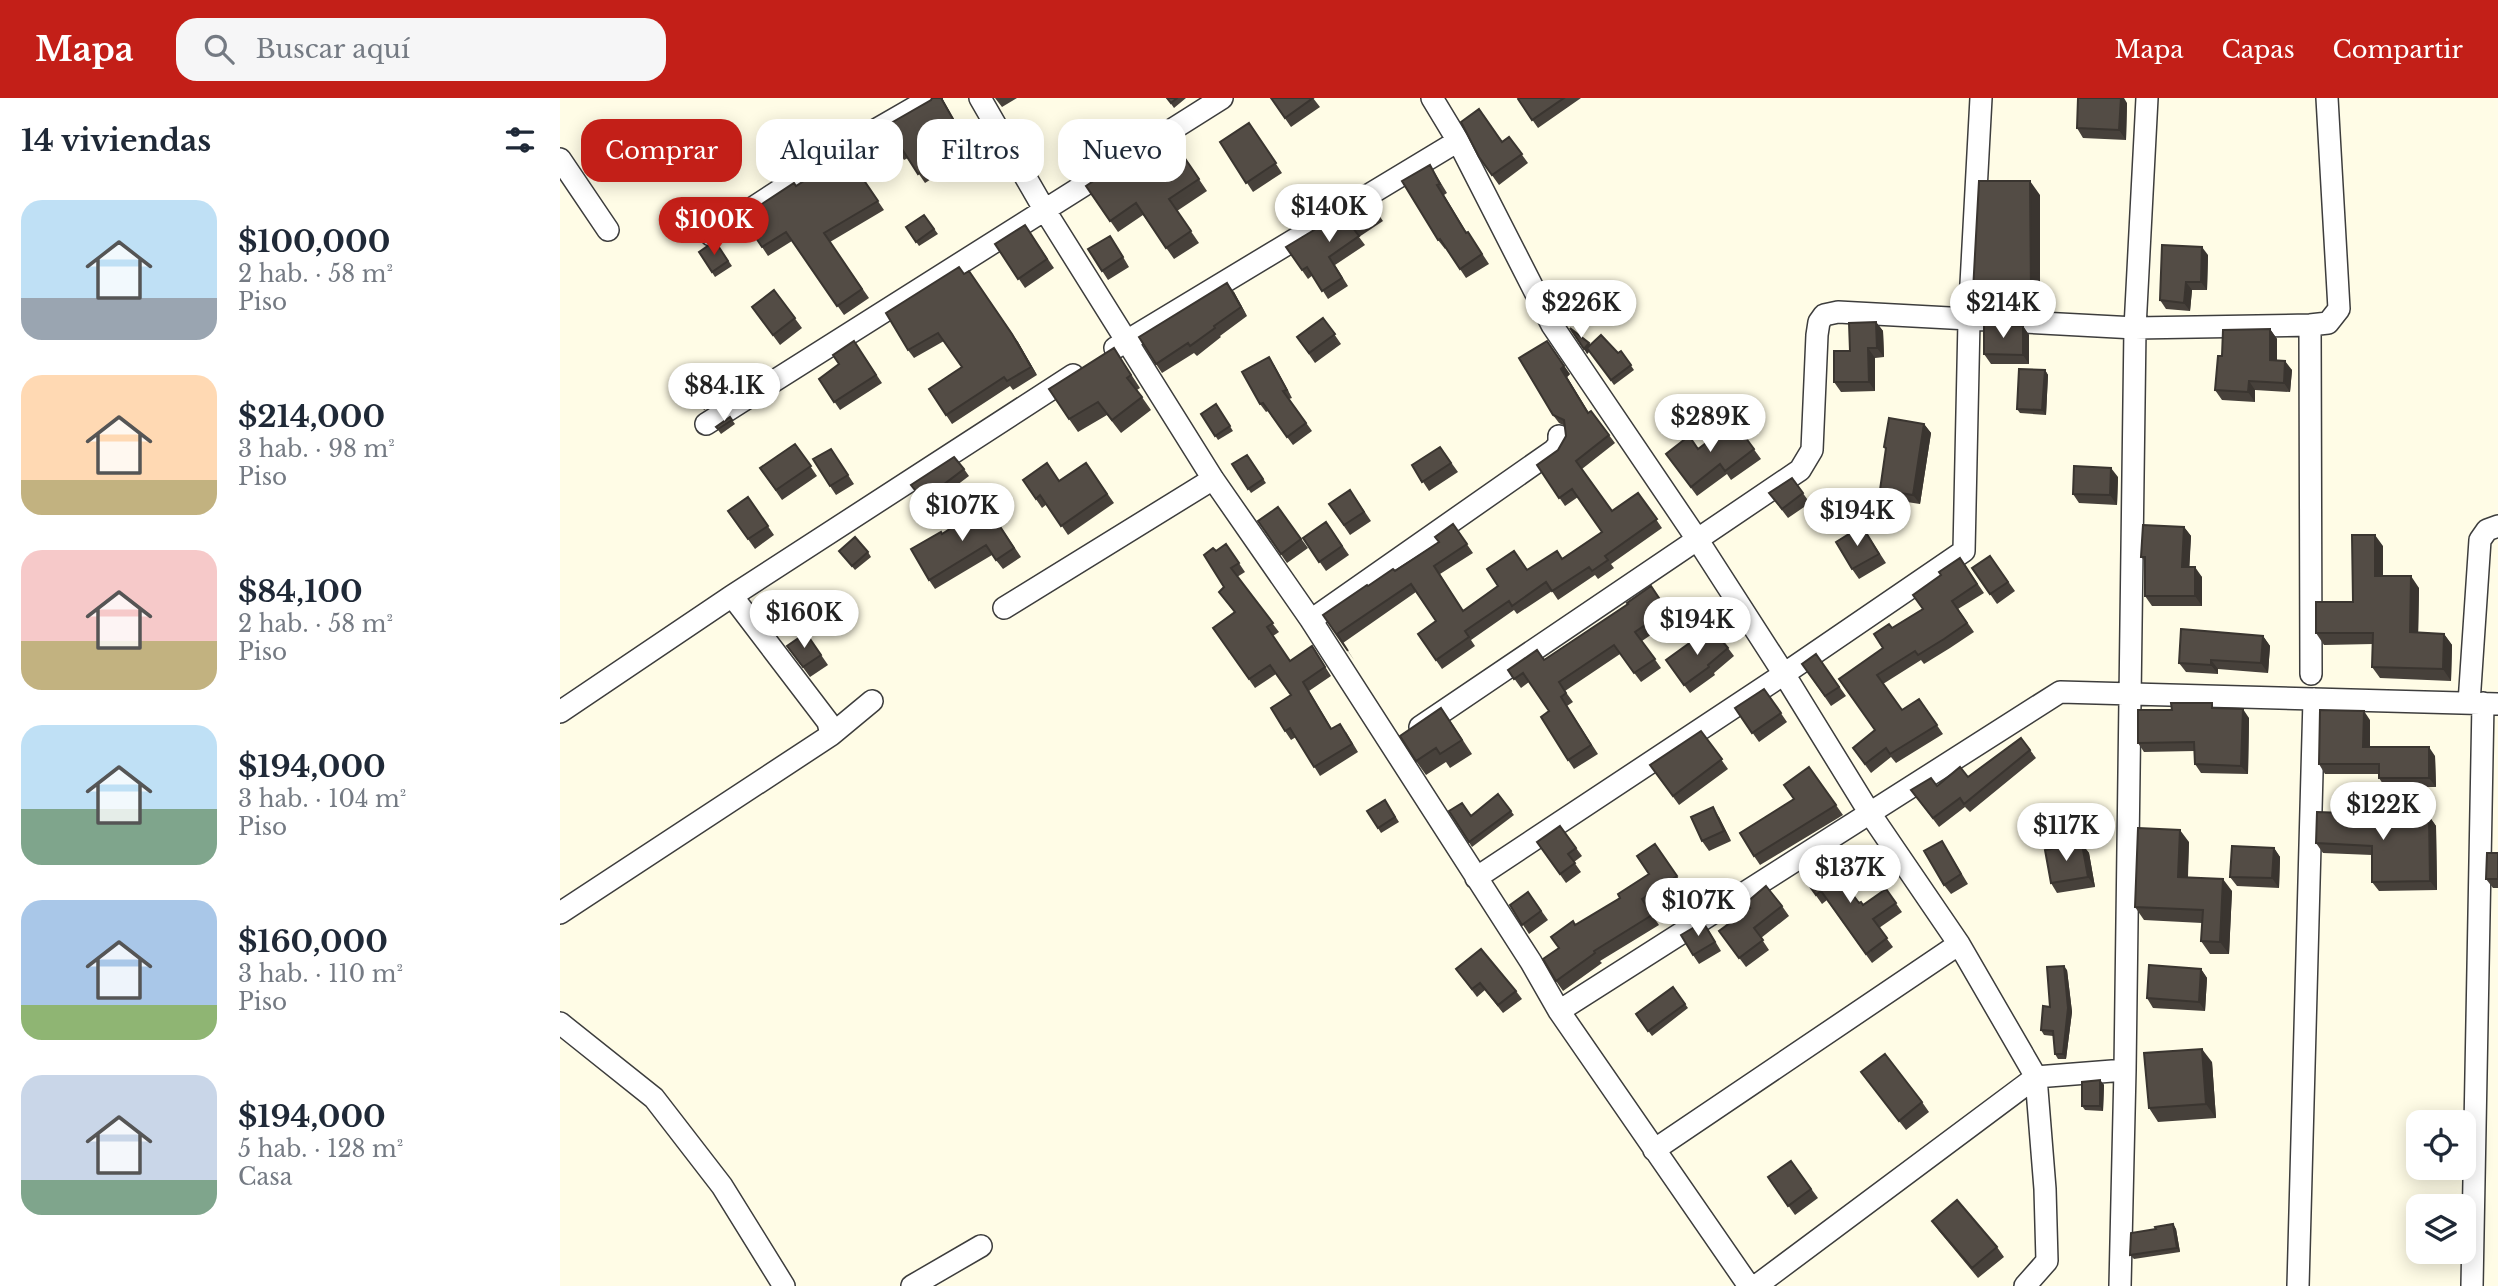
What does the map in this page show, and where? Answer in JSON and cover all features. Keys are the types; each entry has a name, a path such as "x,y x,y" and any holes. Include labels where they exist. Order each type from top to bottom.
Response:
{"street":[{"path":"711,235 846,148 931,98"},
{"path":"980,98 1044,209 1213,479 1311,620 1531,962 1559,1011 1749,1286"},
{"path":"706,424 1222,98"},
{"path":"1432,98 1458,141 1552,325 1697,539 1869,812 1959,944 2036,1077 2048,1261 2025,1286"},
{"path":"1476,878 1964,551 1969,321 1981,98"},
{"path":"2120,1286 2126,1070 2135,328 2147,98"},
{"path":"1392,746 1800,470 1812,450 1817,335 1819,321 1824,315 1838,312 2135,328 2328,323 2339,309 2327,98"},
{"path":"560,712 732,596 1096,360 1458,141"},
{"path":"560,159 608,230"},
{"path":"2310,325 2311,674"},
{"path":"1311,620 1554,450 1559,444 1559,436"},
{"path":"1004,608 1213,479"},
{"path":"2472,1286 2483,703 2480,540 2487,530 2498,526"},
{"path":"732,596 828,722 831,735"},
{"path":"1559,1011 2060,692 2483,703"},
{"path":"2298,1286 2314,698"},
{"path":"560,913 831,735 872,701"},
{"path":"1654,1150 1959,944"},
{"path":"560,1023 654,1098 722,1186 784,1286"},
{"path":"1756,1286 2036,1077 2126,1070"},
{"path":"912,1286 981,1246"}],"building":[{"path":"941,98 953,119 917,119 917,172 903,151 903,119 898,119 931,100"},
{"path":"1271,98 1313,98 1285,118"},
{"path":"1519,98 1564,98 1532,120"},
{"path":"2078,98 2121,98 2119,130 2077,128"},
{"path":"1479,109 1502,142 1509,137 1522,154 1492,175 1479,157 1461,122"},
{"path":"1249,123 1276,163 1246,183 1220,142"},
{"path":"1186,160 1199,179 1169,199 1191,231 1166,248 1136,203 1110,221 1086,186 1092,182 1186,182"},
{"path":"1430,165 1440,184 1437,185 1482,254 1460,269 1440,239 1438,240 1402,181"},
{"path":"1979,181 2030,181 2031,291 2020,291 2020,295 1973,291"},
{"path":"802,182 865,182 878,201 824,233 862,289 837,306 786,232 762,247 742,217 794,183 796,186"},
{"path":"1367,198 1377,213 1353,228 1359,236 1329,257 1342,278 1322,291 1307,267 1302,270 1286,247"},
{"path":"924,215 934,229 916,242 906,227"},
{"path":"1025,225 1047,259 1018,279 995,244"},
{"path":"1110,236 1123,257 1102,271 1088,249"},
{"path":"715,241 728,261 712,272 699,252"},
{"path":"2162,245 2202,247 2201,282 2186,282 2184,303 2160,300"},
{"path":"959,267 964,274 969,271 1031,367 1007,381 1004,377 946,415 929,389 962,367 938,333 908,350 886,313"},
{"path":"1227,283 1241,307 1190,346 1188,343 1156,364 1139,337"},
{"path":"774,290 795,318 773,335 752,307"},
{"path":"1323,318 1335,334 1309,353 1297,337"},
{"path":"1876,322 1877,348 1868,348 1869,382 1834,382 1834,351 1850,351 1849,323"},
{"path":"1984,324 2023,326 2023,355 1984,354"},
{"path":"1570,328 1589,343 1584,349"},
{"path":"2270,329 2270,360 2285,361 2284,383 2249,381 2248,392 2215,390 2218,356 2222,356 2223,330"},
{"path":"1601,335 1618,353 1621,351 1631,365 1611,380 1587,348"},
{"path":"854,341 876,375 834,402 819,379 839,364 833,355"},
{"path":"1547,341 1564,366 1561,369 1588,413 1591,411 1609,435 1576,461 1612,511 1638,493 1657,519 1605,556 1608,560 1592,571 1589,567 1552,591 1546,582 1512,606 1509,601 1465,631 1469,637 1436,660 1418,634 1436,621 1411,584 1337,634 1348,651 1323,615 1439,542 1435,537 1453,524 1467,544 1434,566 1463,611 1498,586 1487,569 1514,551 1527,570 1557,551 1562,559 1602,532 1572,489 1559,498 1537,465 1558,450 1566,436 1564,420 1553,415 1519,358"},
{"path":"1114,348 1131,375 1127,378 1142,397 1112,420 1098,402 1069,419 1049,389"},
{"path":"1269,357 1287,390 1283,391 1306,423 1287,437 1263,403 1260,404 1242,372"},
{"path":"701,366 717,395 701,405 684,376"},
{"path":"2019,369 2045,370 2042,410 2017,409"},
{"path":"1216,404 1230,426 1215,436 1201,414"},
{"path":"730,417 732,420 718,429 716,427"},
{"path":"1889,418 1924,424 1913,495 1880,490"},
{"path":"1734,422 1754,449 1725,471 1720,464 1691,487 1666,454 1689,436 1698,449"},
{"path":"795,444 811,466 776,490 760,468"},
{"path":"1440,447 1451,463 1422,482 1412,465"},
{"path":"831,449 848,475 830,486 813,459"},
{"path":"1247,455 1263,479 1248,489 1232,464"},
{"path":"954,457 964,469 923,500 911,485"},
{"path":"1047,463 1059,481 1086,463 1107,494 1061,526 1040,495 1036,499 1023,480"},
{"path":"2074,466 2111,468 2110,495 2073,494"},
{"path":"1792,478 1803,493 1782,509 1769,493"},
{"path":"1350,490 1364,512 1344,525 1329,504"},
{"path":"748,497 768,526 748,539 728,511"},
{"path":"986,505 1014,548 996,560 986,545 929,580 911,549 941,532 942,534"},
{"path":"1278,507 1301,539 1281,554 1258,521"},
{"path":"1326,522 1342,546 1319,562 1303,538"},
{"path":"2143,525 2184,527 2182,567 2195,567 2195,596 2145,596 2145,557 2141,557"},
{"path":"1862,526 1879,554 1852,569 1836,542"},
{"path":"2352,535 2375,535 2375,576 2411,576 2410,632 2444,634 2443,669 2372,667 2373,633 2316,633 2316,602 2353,602"},
{"path":"855,537 868,552 852,566 839,551"},
{"path":"1226,544 1239,563 1231,568 1273,623 1267,627 1290,661 1312,646 1325,667 1303,682 1331,729 1340,724 1352,744 1314,767 1290,728 1285,731 1271,708 1291,695 1270,665 1249,679 1213,628 1235,612 1219,592 1224,587 1204,555 1213,548 1216,551"},
{"path":"1990,556 2008,582 1990,594 1972,568"},
{"path":"1960,558 1977,584 1952,601 1967,623 1918,655 1915,651 1877,675 1902,710 1919,699 1937,725 1890,754 1886,748 1865,764 1853,748 1875,730 1839,679 1883,648 1874,634 1889,624 1892,628 1923,609 1913,595"},
{"path":"1651,586 1667,610 1635,632 1655,659 1634,673 1614,645 1559,682 1566,693 1561,697 1591,745 1568,760 1541,717 1549,711 1523,673 1514,679 1508,670 1537,650 1544,660"},
{"path":"1712,629 1728,648 1708,665 1709,667 1684,685 1666,660 1691,642 1693,645"},
{"path":"2181,629 2263,636 2261,663 2211,660 2211,665 2179,663"},
{"path":"806,633 821,655 803,667 787,646"},
{"path":"1816,654 1839,687 1825,696 1802,664"},
{"path":"1764,689 1781,713 1752,733 1735,708"},
{"path":"2171,703 2212,703 2212,708 2243,709 2241,766 2195,764 2194,742 2138,743 2138,710 2172,710"},
{"path":"1441,708 1462,740 1440,754 1436,748 1416,761 1400,736"},
{"path":"2320,710 2364,711 2363,747 2429,747 2429,778 2379,778 2379,764 2319,764"},
{"path":"1701,731 1722,759 1673,796 1650,765"},
{"path":"2021,738 2030,750 1964,804 1960,798 1933,818 1911,790 1931,778 1937,786 1960,767 1968,777"},
{"path":"1809,767 1836,805 1754,856 1740,833 1794,799 1784,785"},
{"path":"1498,794 1511,811 1469,842 1449,811 1462,803 1471,816"},
{"path":"1385,800 1395,817 1378,828 1367,811"},
{"path":"1713,807 1724,831 1702,841 1691,817"},
{"path":"2317,812 2429,816 2430,881 2372,882 2372,846 2316,843"},
{"path":"1560,826 1576,848 1568,854 1575,863 1560,874 1537,842"},
{"path":"2138,828 2180,830 2178,877 2223,879 2220,942 2201,941 2203,910 2135,907"},
{"path":"1942,841 1961,874 1944,885 1924,851"},
{"path":"1655,844 1677,876 1642,899 1652,915 1594,951 1595,953 1556,981 1543,959 1559,948 1551,937 1573,921 1575,925 1620,898 1618,894 1649,874 1637,856"},
{"path":"2082,844 2088,877 2051,883 2045,850"},
{"path":"2232,846 2274,848 2272,878 2230,877"},
{"path":"2487,853 2498,853 2498,879 2486,879"},
{"path":"1825,857 1859,903 1863,905 1886,889 1896,903 1873,919 1887,938 1866,954 1821,891 1816,895 1801,874"},
{"path":"1766,886 1782,906 1754,928 1763,940 1739,958 1719,931 1750,908 1746,903"},
{"path":"1528,892 1541,911 1522,925 1510,905"},
{"path":"1703,922 1715,942 1693,955 1681,935"},
{"path":"1481,949 1516,991 1498,1005 1480,983 1472,989 1456,969"},
{"path":"2149,965 2201,969 2199,1002 2147,998"},
{"path":"2064,966 2068,1008 2063,1054 2055,1054 2053,1031 2041,1030 2043,1006 2050,1007 2047,967"},
{"path":"1673,987 1685,1004 1648,1031 1636,1014"},
{"path":"2202,1049 2206,1104 2149,1108 2144,1053"},
{"path":"1885,1054 1922,1102 1899,1121 1861,1072"},
{"path":"2100,1080 2100,1106 2082,1106 2082,1082"},
{"path":"1791,1161 1811,1189 1788,1206 1768,1177"},
{"path":"1957,1200 1997,1247 1972,1268 1932,1221"},
{"path":"2173,1224 2177,1248 2130,1255 2131,1233"}]}
